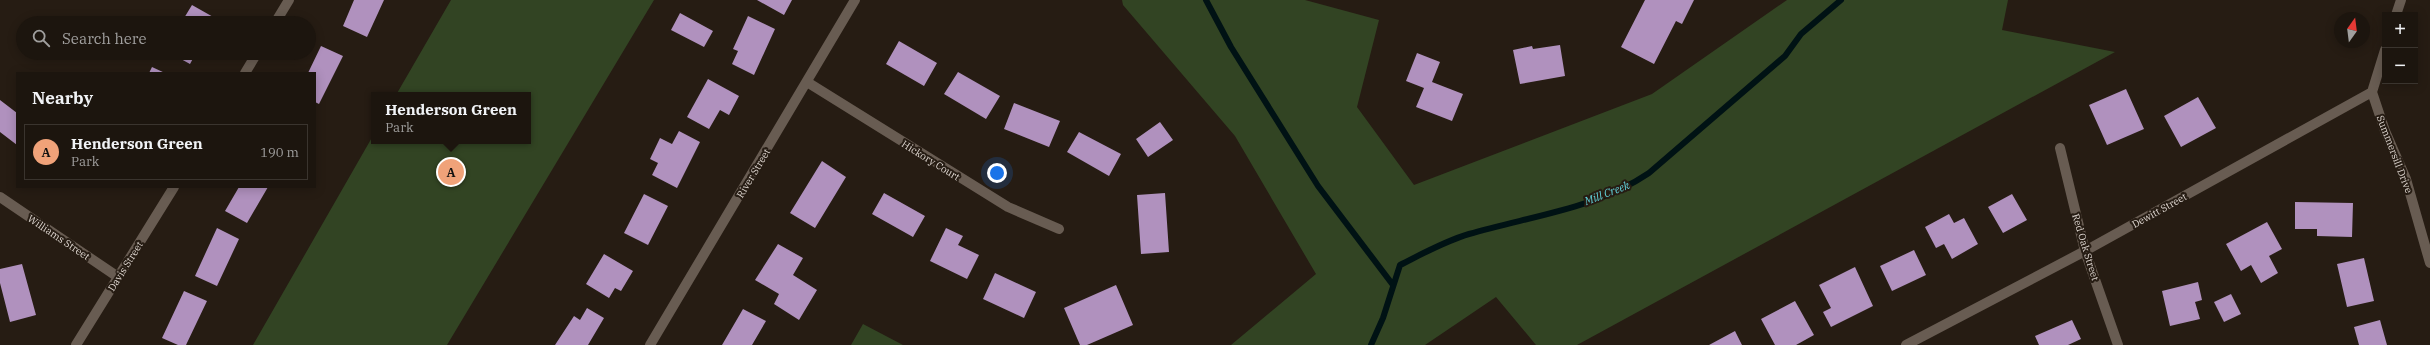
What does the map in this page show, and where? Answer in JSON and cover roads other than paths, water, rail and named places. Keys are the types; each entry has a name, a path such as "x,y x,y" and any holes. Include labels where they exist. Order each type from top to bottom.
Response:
{"street":[{"path":"279,16 289,0"},
{"name":"River Street","path":"650,345 856,0"},
{"path":"2397,12 2401,0"},
{"path":"246,72 253,60"},
{"path":"2372,92 2382,60"},
{"name":"Hickory Court","path":"807,82 1008,207 1059,229"},
{"name":"Dewitt Street","path":"1906,345 2085,251 2372,92"},
{"name":"Summersill Drive","path":"2372,92 2385,131 2406,179 2430,262"},
{"name":"Red Oak Street","path":"2060,148 2085,251 2118,345"},
{"name":"Davis Street","path":"76,345 173,188"},
{"name":"Williams Street","path":"0,197 118,277"}],"waterway":[{"path":"1206,0 1231,47 1318,186 1393,285"},
{"name":"Mill Creek","path":"1371,345 1383,318 1400,265 1451,240 1562,210 1607,195 1629,185 1649,173 1785,56 1801,34 1841,0"}],"place":[{"name":"Henderson Green","path":"451,172"}]}
